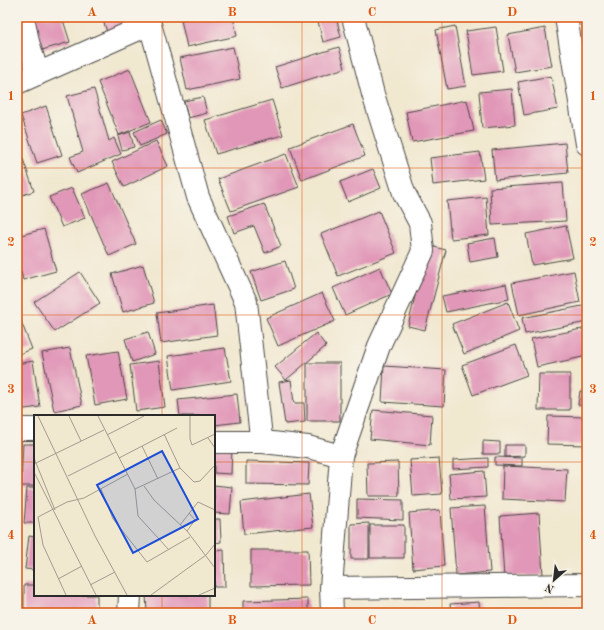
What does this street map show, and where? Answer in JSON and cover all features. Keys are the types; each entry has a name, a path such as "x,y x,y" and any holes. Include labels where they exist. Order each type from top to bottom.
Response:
{"street":[{"path":"23,17 28,42 38,74"},
{"path":"332,613 331,588 341,456 379,346 423,251 420,223 404,193 373,94 354,17"},
{"path":"566,17 587,144"},
{"path":"17,83 149,20 198,197 246,302 261,437 263,442"},
{"path":"17,429 34,429"},
{"path":"215,442 263,442 308,447 341,456"},
{"path":"331,588 587,585"},
{"path":"129,613 130,596"}],"building":[{"path":"30,17 71,17 63,20 70,42 42,50"},
{"path":"102,17 125,17 127,25 107,32"},
{"path":"192,17 233,17 237,36 187,47 181,20"},
{"path":"317,17 336,17 341,37 323,42"},
{"path":"455,26 466,86 447,89 436,30"},
{"path":"496,27 503,71 473,75 466,31"},
{"path":"545,28 552,66 515,72 508,35"},
{"path":"233,47 240,79 187,90 180,58"},
{"path":"339,47 345,68 282,88 275,67"},
{"path":"130,69 151,122 119,135 98,82"},
{"path":"551,76 558,109 524,115 518,82"},
{"path":"94,89 109,141 114,138 121,154 77,173 70,157 83,152 67,96"},
{"path":"512,89 515,125 482,128 479,92"},
{"path":"203,97 207,113 188,118 184,101"},
{"path":"272,100 283,135 216,154 205,120"},
{"path":"467,100 474,131 412,142 406,112"},
{"path":"46,106 62,155 37,163 21,115"},
{"path":"161,120 167,134 140,146 134,132"},
{"path":"353,124 365,156 302,180 290,147"},
{"path":"130,132 134,147 122,150 118,136"},
{"path":"156,141 168,166 124,187 112,162"},
{"path":"565,143 568,173 495,180 492,150"},
{"path":"480,152 484,179 433,185 430,158"},
{"path":"286,154 299,187 231,211 218,179"},
{"path":"23,159 34,191 17,197 17,161"},
{"path":"373,169 381,188 348,202 340,182"},
{"path":"109,183 136,244 109,256 82,194"},
{"path":"563,183 566,221 492,225 490,188"},
{"path":"72,188 85,218 62,227 49,197"},
{"path":"486,197 489,235 451,239 447,201"},
{"path":"264,204 281,246 265,253 254,226 234,233 228,216"},
{"path":"379,211 396,253 338,276 321,234"},
{"path":"566,226 573,258 532,265 526,234"},
{"path":"44,229 56,271 23,280 17,257 17,236"},
{"path":"495,238 498,257 470,262 467,243"},
{"path":"427,245 446,250 425,330 408,326"},
{"path":"285,261 294,289 261,300 251,272"},
{"path":"143,265 154,303 123,312 112,274"},
{"path":"380,267 392,294 345,315 333,288"},
{"path":"574,271 580,302 519,315 512,283"},
{"path":"80,272 100,303 55,332 34,302"},
{"path":"506,284 509,299 446,312 442,296"},
{"path":"322,293 335,321 278,346 266,318"},
{"path":"508,302 519,331 464,354 452,324"},
{"path":"213,305 217,335 161,343 157,313"},
{"path":"587,305 587,322 525,334 522,318"},
{"path":"20,319 32,349 17,355 17,320"},
{"path":"587,328 587,356 537,367 531,339"},
{"path":"148,332 155,354 132,362 125,339"},
{"path":"316,333 326,346 286,380 275,367"},
{"path":"516,345 527,375 473,395 462,365"},
{"path":"70,348 82,405 54,411 42,353"},
{"path":"225,348 231,381 173,390 168,356"},
{"path":"118,351 127,399 95,405 86,356"},
{"path":"33,361 40,407 17,410 17,364"},
{"path":"159,361 165,407 136,411 130,365"},
{"path":"307,363 340,363 340,421 307,421"},
{"path":"384,366 446,370 444,406 382,402"},
{"path":"539,374 570,374 570,410 538,410"},
{"path":"291,380 294,403 304,403 305,422 285,424 279,382"},
{"path":"580,391 587,392 587,406 578,405"},
{"path":"237,394 240,422 215,425 215,415 180,415 178,400"},
{"path":"373,410 432,415 430,445 370,439"},
{"path":"548,416 587,417 587,445 547,444"},
{"path":"17,432 22,432 18,488 17,487"},
{"path":"483,441 500,442 500,454 483,454"},
{"path":"23,444 34,444 34,486 21,486"},
{"path":"505,445 525,445 525,456 505,457"},
{"path":"215,447 232,448 231,474 215,473"},
{"path":"495,457 522,458 522,466 495,465"},
{"path":"439,458 442,494 413,496 410,460"},
{"path":"488,458 488,467 453,469 453,460"},
{"path":"246,461 309,463 308,485 246,484"},
{"path":"398,462 399,496 368,496 367,463"},
{"path":"503,466 567,469 565,502 502,499"},
{"path":"484,471 486,497 451,499 449,474"},
{"path":"215,485 232,487 230,514 215,513"},
{"path":"27,488 34,488 34,523 24,523"},
{"path":"17,492 20,492 19,528 17,528"},
{"path":"309,494 313,527 244,534 241,502"},
{"path":"357,499 403,500 403,520 357,518"},
{"path":"485,506 490,572 456,575 451,508"},
{"path":"440,510 444,566 413,569 409,513"},
{"path":"539,513 543,575 504,577 500,516"},
{"path":"215,519 220,519 221,542 215,543"},
{"path":"369,523 369,559 351,559 351,524"},
{"path":"370,525 404,525 404,558 370,558"},
{"path":"29,536 34,537 34,570 25,569"},
{"path":"224,550 225,587 215,587 215,551"},
{"path":"251,550 308,550 309,585 251,586"},
{"path":"24,585 34,585 34,596 97,596 97,613 24,613"},
{"path":"146,596 208,596 208,613 147,613"},
{"path":"308,599 308,613 243,613 243,601"},
{"path":"479,602 480,613 451,613 450,604"},
{"path":"440,610 440,613 420,613 420,612"}]}
